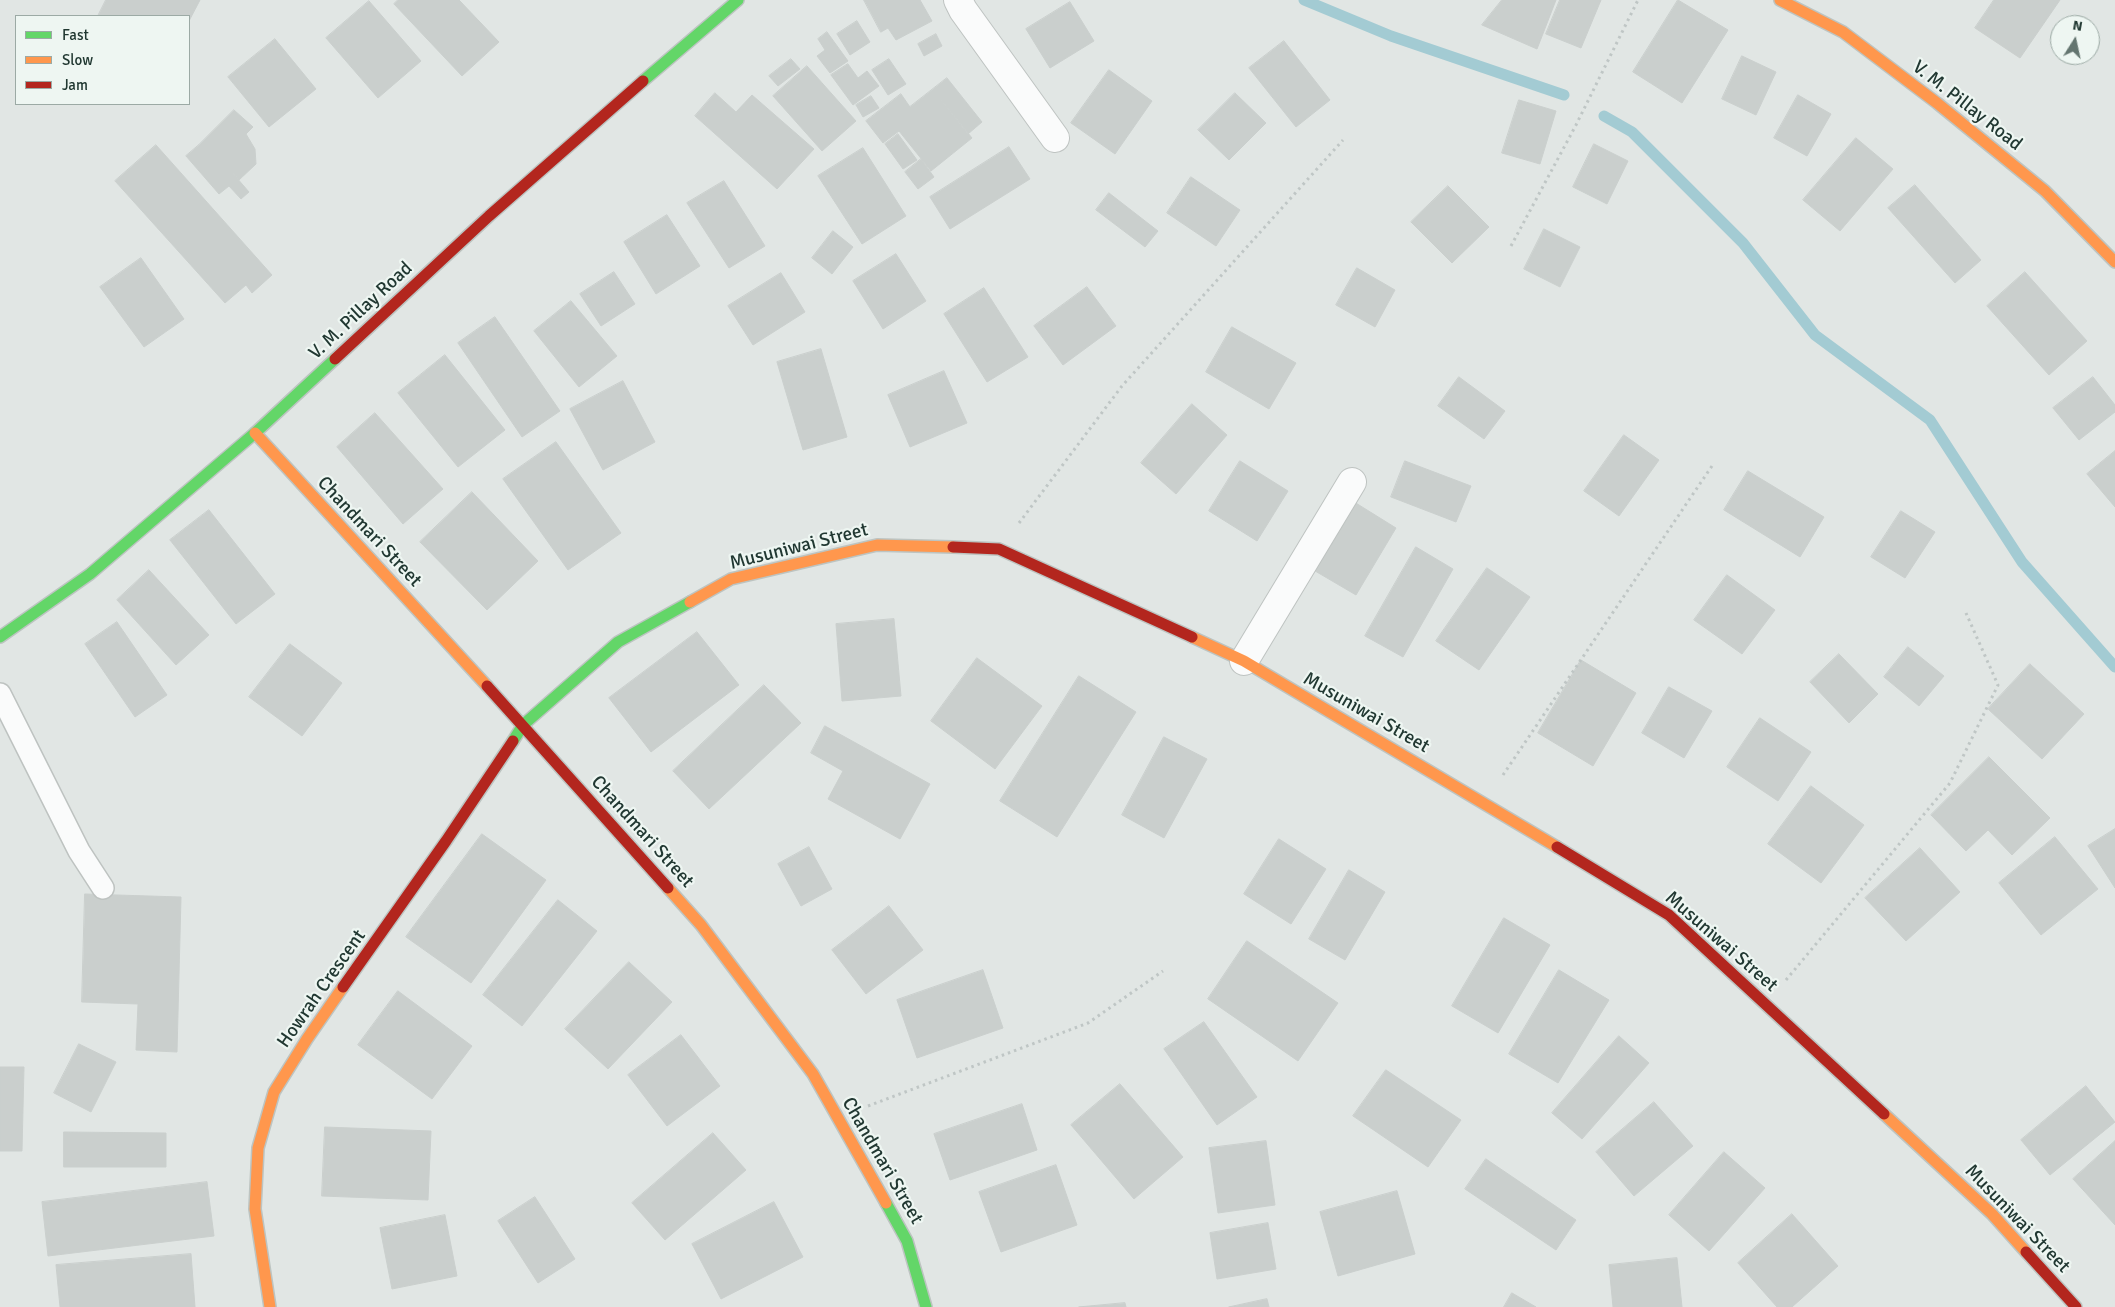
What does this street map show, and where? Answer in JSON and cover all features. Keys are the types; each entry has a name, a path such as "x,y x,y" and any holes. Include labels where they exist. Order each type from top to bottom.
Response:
{"street":[{"name":"V. M. Pillay Road","path":"0,638 90,574 254,433 489,216 738,0"},
{"path":"958,0 962,10 1055,138"},
{"name":"V. M. Pillay Road","path":"1780,0 1843,32 1937,103 2044,191 2115,262"},
{"name":"Chandmari Street","path":"254,433 523,725 702,925 812,1074 908,1241 926,1307"},
{"path":"1244,662 1352,482"},
{"name":"Musuniwai Street","path":"523,725 618,642 731,580 876,545 999,549 1244,662 1484,802 1669,915 1992,1214 2076,1307"},
{"name":"Howrah Crescent","path":"270,1307 255,1209 258,1148 274,1092 307,1039 446,841 523,725"}],"lane":[{"path":"0,694 79,851 103,888"}],"path":[{"path":"1511,246 1576,125 1638,0"},
{"path":"999,549 1122,386 1343,140"},
{"path":"1484,802 1714,463"},
{"path":"1767,1004 1950,783 1998,685 1966,613"},
{"path":"837,1118 1088,1024 1163,971"}],"building":[{"path":"106,0 200,0 190,19 190,15 98,15"},
{"path":"398,0 459,0 499,42 462,76 394,4"},
{"path":"864,0 920,0 932,21 896,40 888,28 881,32"},
{"path":"1502,0 1556,0 1537,49 1482,25"},
{"path":"1560,0 1601,0 1581,48 1546,34"},
{"path":"1678,0 1728,30 1682,103 1633,72"},
{"path":"1994,0 2060,0 2020,58 1975,28"},
{"path":"369,1 421,61 378,98 326,38"},
{"path":"1070,2 1094,41 1050,68 1026,29"},
{"path":"857,21 870,42 850,55 837,34"},
{"path":"827,32 848,61 830,73 817,56 825,50 818,39"},
{"path":"936,34 942,46 924,56 918,44"},
{"path":"275,39 316,89 269,127 228,77"},
{"path":"1284,41 1330,100 1296,127 1249,68"},
{"path":"1742,56 1776,72 1756,115 1722,99"},
{"path":"791,59 800,69 778,86 769,76"},
{"path":"889,59 906,84 888,95 872,70"},
{"path":"848,64 858,78 867,71 879,86 853,105 831,75"},
{"path":"807,66 856,121 822,151 773,96"},
{"path":"1109,70 1152,101 1115,154 1071,123"},
{"path":"947,78 982,122 968,134 939,97 917,114 910,107"},
{"path":"715,93 736,112 752,95 814,149 777,189 695,116"},
{"path":"1235,93 1266,123 1229,160 1198,130"},
{"path":"901,94 910,107 891,121 899,131 883,143 866,121"},
{"path":"1798,95 1831,114 1807,156 1774,138"},
{"path":"871,96 879,108 863,117 856,105"},
{"path":"939,97 972,138 931,171 891,121 910,107 917,114"},
{"path":"1519,100 1556,111 1540,164 1502,153"},
{"path":"234,110 253,127 246,134 255,149 256,164 239,180 230,170 224,175 199,145"},
{"path":"898,134 917,160 903,169 885,144"},
{"path":"1856,138 1893,169 1840,231 1803,200"},
{"path":"1594,144 1628,161 1607,204 1573,187"},
{"path":"156,145 272,275 252,293 246,285 225,303 115,181"},
{"path":"199,145 224,175 230,170 249,192 241,199 229,186 219,194 186,156"},
{"path":"1009,147 1030,179 950,229 930,197"},
{"path":"863,148 906,216 862,244 818,176"},
{"path":"921,159 934,177 918,189 905,172"},
{"path":"1191,177 1240,210 1216,246 1167,213"},
{"path":"724,181 765,246 729,268 687,203"},
{"path":"1915,185 1981,260 1955,283 1888,208"},
{"path":"1448,186 1489,227 1452,263 1411,222"},
{"path":"1109,193 1158,231 1145,247 1096,210"},
{"path":"667,215 700,266 656,294 624,242"},
{"path":"1544,229 1580,247 1560,287 1524,269"},
{"path":"833,231 853,247 832,274 812,258"},
{"path":"896,254 926,301 883,329 853,281"},
{"path":"141,258 184,319 144,347 100,287"},
{"path":"1357,268 1395,290 1375,327 1336,305"},
{"path":"614,272 635,304 601,326 580,294"},
{"path":"2025,272 2087,341 2049,375 1987,306"},
{"path":"781,273 805,312 753,345 728,306"},
{"path":"1087,287 1116,326 1063,365 1034,326"},
{"path":"984,288 1028,357 987,382 944,314"},
{"path":"571,301 617,356 579,387 534,331"},
{"path":"495,317 560,411 522,437 458,343"},
{"path":"1232,327 1296,363 1269,409 1206,372"},
{"path":"821,349 847,437 803,450 777,362"},
{"path":"445,355 505,430 458,467 398,393"},
{"path":"944,371 967,423 910,447 888,395"},
{"path":"1459,377 1505,411 1484,439 1438,406"},
{"path":"2093,377 2115,405 2115,412 2079,440 2053,408"},
{"path":"623,381 655,442 603,470 570,409"},
{"path":"1192,404 1227,435 1176,494 1141,463"},
{"path":"375,413 443,489 403,524 337,447"},
{"path":"1624,435 1659,460 1619,516 1584,491"},
{"path":"556,442 621,533 568,570 503,479"},
{"path":"2115,451 2115,507 2087,474"},
{"path":"1240,461 1288,491 1257,541 1209,511"},
{"path":"1405,461 1471,486 1456,522 1391,497"},
{"path":"1748,471 1824,517 1800,557 1724,510"},
{"path":"472,492 538,561 487,610 420,542"},
{"path":"1351,500 1396,528 1356,595 1310,568"},
{"path":"209,510 275,594 236,624 170,540"},
{"path":"1901,511 1935,532 1905,578 1871,557"},
{"path":"1416,547 1453,569 1403,657 1365,636"},
{"path":"1487,568 1530,597 1479,670 1436,641"},
{"path":"149,570 209,635 176,665 117,600"},
{"path":"1727,575 1775,610 1742,654 1694,620"},
{"path":"894,619 901,696 842,701 836,624"},
{"path":"117,622 167,695 135,717 85,644"},
{"path":"697,632 739,685 651,752 609,698"},
{"path":"290,644 342,683 302,736 249,697"},
{"path":"1908,647 1944,676 1919,706 1884,677"},
{"path":"1839,654 1878,694 1849,723 1810,682"},
{"path":"977,658 1042,706 995,769 931,721"},
{"path":"1581,660 1636,693 1593,766 1538,733"},
{"path":"2030,664 2084,714 2042,759 1988,709"},
{"path":"1079,676 1136,712 1057,837 1000,801"},
{"path":"764,685 801,723 709,809 673,771"},
{"path":"1669,687 1712,711 1684,758 1642,733"},
{"path":"1760,718 1811,752 1778,801 1727,767"},
{"path":"825,726 930,784 900,839 828,799 843,771 811,753"},
{"path":"1164,737 1207,759 1164,838 1122,815"},
{"path":"1989,757 2050,818 2012,855 1988,830 1966,851 1931,815"},
{"path":"1811,786 1864,825 1821,883 1768,844"},
{"path":"2115,829 2115,888 2088,846"},
{"path":"482,834 546,880 471,983 406,937"},
{"path":"2055,837 2098,889 2041,935 1999,883"},
{"path":"1279,839 1326,869 1291,924 1244,894"},
{"path":"809,847 832,889 801,906 778,864"},
{"path":"1920,848 1960,892 1906,941 1865,898"},
{"path":"1349,870 1385,892 1345,960 1309,939"},
{"path":"85,894 181,897 177,1052 136,1050 138,1004 82,1002"},
{"path":"558,900 597,931 522,1026 483,995"},
{"path":"889,906 923,950 866,994 832,950"},
{"path":"1504,918 1550,945 1498,1033 1452,1006"},
{"path":"1247,941 1338,1003 1298,1061 1208,999"},
{"path":"629,962 672,1002 608,1069 565,1029"},
{"path":"983,970 1003,1028 917,1058 897,1000"},
{"path":"1559,970 1609,1000 1558,1083 1509,1054"},
{"path":"398,991 472,1046 432,1099 358,1045"},
{"path":"1204,1022 1257,1097 1217,1125 1164,1049"},
{"path":"681,1035 720,1086 667,1126 628,1075"},
{"path":"1619,1036 1649,1063 1582,1139 1552,1113"},
{"path":"79,1044 116,1062 91,1112 54,1093"},
{"path":"0,1067 24,1067 22,1151 0,1151"},
{"path":"1386,1070 1461,1120 1428,1167 1353,1116"},
{"path":"1120,1084 1183,1157 1134,1199 1071,1125"},
{"path":"2086,1086 2115,1122 2050,1175 2021,1140"},
{"path":"1654,1102 1693,1146 1634,1196 1596,1152"},
{"path":"1022,1104 1037,1150 950,1180 934,1134"},
{"path":"325,1127 431,1131 428,1200 322,1196"},
{"path":"64,1132 166,1133 166,1167 64,1167"},
{"path":"713,1133 746,1170 665,1240 632,1203"},
{"path":"1266,1141 1275,1205 1218,1213 1209,1148"},
{"path":"2115,1141 2115,1225 2073,1179"},
{"path":"1724,1152 1765,1188 1709,1251 1669,1215"},
{"path":"1486,1159 1576,1220 1556,1250 1465,1189"},
{"path":"1056,1165 1077,1225 1001,1252 979,1192"},
{"path":"207,1182 214,1236 48,1256 42,1202"},
{"path":"1397,1191 1415,1254 1338,1276 1320,1212"},
{"path":"535,1197 575,1259 538,1283 498,1221"},
{"path":"774,1202 803,1257 721,1299 692,1244"},
{"path":"1792,1214 1838,1266 1792,1307 1777,1307 1738,1263"},
{"path":"445,1215 457,1276 392,1289 380,1228"},
{"path":"1268,1223 1276,1269 1217,1279 1210,1233"},
{"path":"191,1254 195,1307 60,1307 56,1265"},
{"path":"1677,1258 1682,1307 1613,1307 1609,1265"},
{"path":"1512,1293 1536,1307 1504,1307"},
{"path":"1267,1299 1269,1307 1229,1307"},
{"path":"1125,1303 1126,1307 1079,1307"}],"waterway":[{"path":"1304,0 1391,36 1564,95"},
{"path":"1604,116 1632,132 1743,243 1815,335 1930,420 2022,562 2115,667"}],"traffic: fast":[{"path":"643,81 738,0"},
{"path":"0,637 90,574 255,433 335,359"},
{"path":"513,741 523,725 618,642 690,602"},
{"path":"886,1203 907,1241 926,1307"}],"traffic: slow":[{"path":"1780,0 1843,32 1937,103 2045,191 2115,262"},
{"path":"255,433 487,686"},
{"path":"690,602 731,579 877,545 953,547"},
{"path":"1192,637 1244,661 1557,847"},
{"path":"668,888 701,925 813,1074 886,1203"},
{"path":"270,1307 255,1209 258,1148 274,1092 307,1039 343,987"},
{"path":"1884,1114 1992,1214 2026,1252"}],"traffic: jam":[{"path":"335,359 489,216 643,81"},
{"path":"953,547 999,549 1192,637"},
{"path":"487,686 668,888"},
{"path":"343,987 446,841 513,741"},
{"path":"1557,847 1669,915 1884,1114"},
{"path":"2026,1252 2076,1307"}]}
